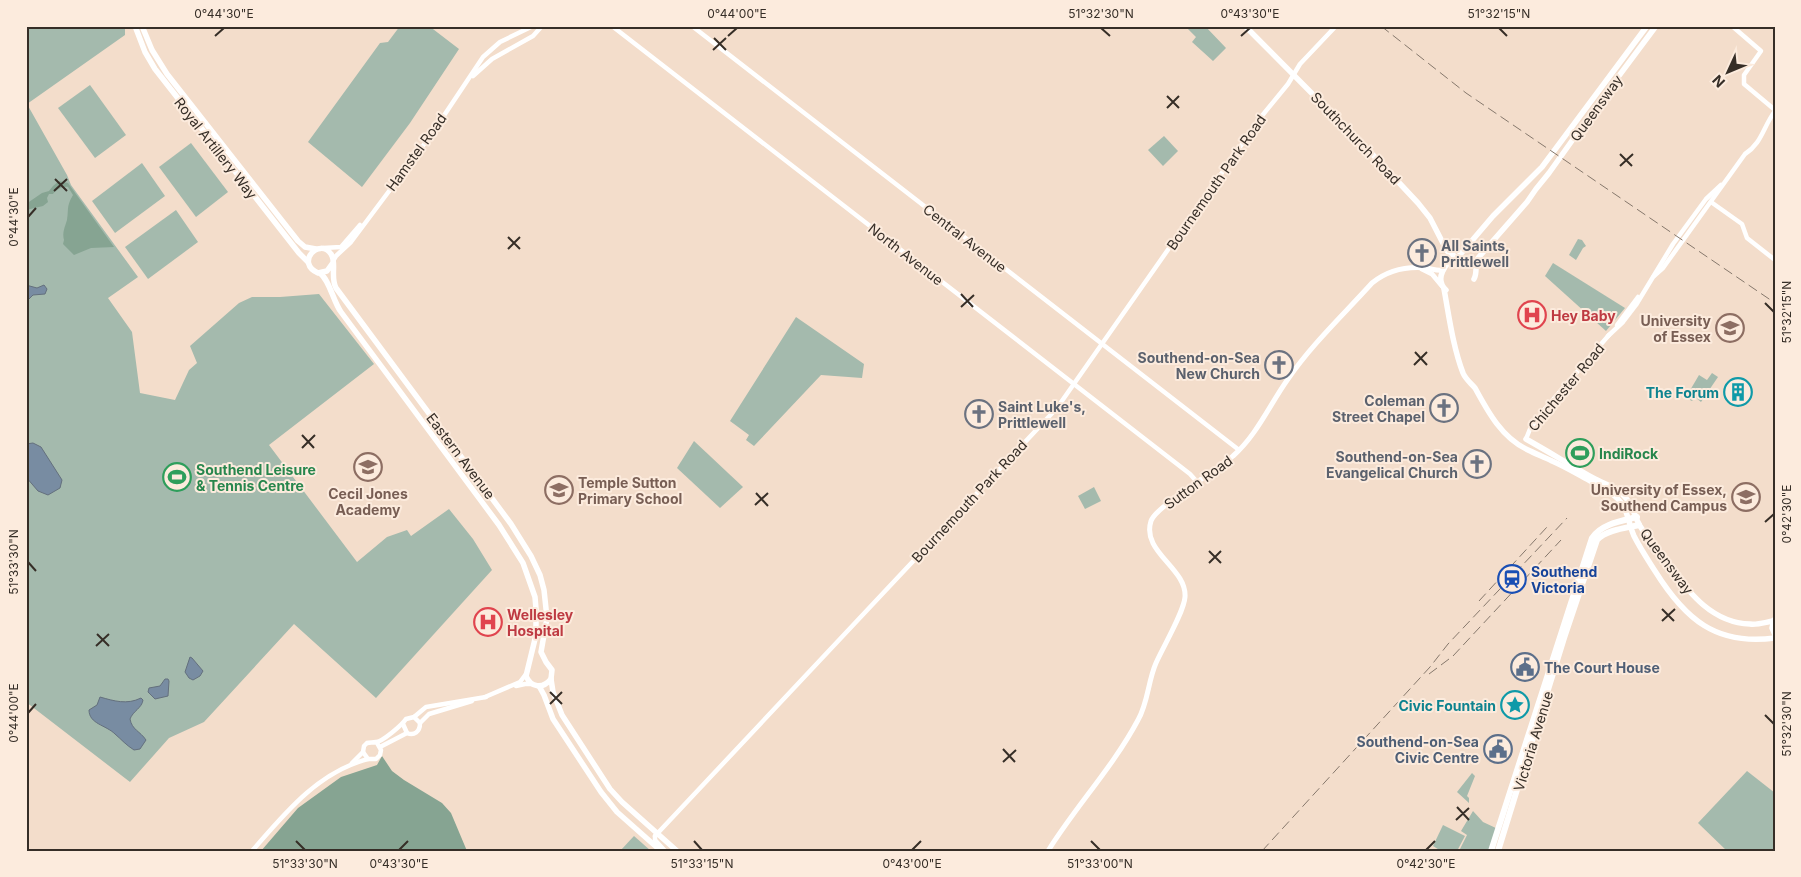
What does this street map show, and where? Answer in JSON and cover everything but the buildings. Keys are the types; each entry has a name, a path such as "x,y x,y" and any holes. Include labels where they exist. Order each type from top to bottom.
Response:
{"highway":[{"name":"Victoria Avenue","path":"1498,851 1502,828 1592,538 1603,528 1636,517"},
{"name":"Victoria Avenue","path":"1560,643 1597,540 1610,532 1639,525"},
{"name":"Victoria Avenue","path":"1491,851 1502,828"}],"main road":[{"name":"Royal Artillery Way","path":"135,26 145,52 165,83 308,262"},
{"name":"Royal Artillery Way","path":"142,26 155,56 176,86 298,241 305,247 318,249"},
{"name":"Southchurch Road","path":"1245,26 1375,156 1424,210 1448,251 1457,257"},
{"name":"Queensway","path":"1457,257 1493,216 1532,179 1646,26"},
{"name":"Queensway","path":"1474,279 1476,274 1475,265 1478,258 1553,169 1656,26"},
{"path":"308,262 310,254 318,249 326,249 331,253 333,263 327,271 320,273"},
{"path":"1444,289 1440,277 1443,270 1457,257"},
{"name":"Eastern Avenue","path":"308,262 311,268 320,273 326,280 341,312 518,553 531,583 536,609 536,635 526,674"},
{"name":"Eastern Avenue","path":"333,263 333,278 336,288 527,548 540,575 546,600 546,632 541,652 552,670 551,679 554,695 562,716 610,789 656,834 677,851"},
{"name":"Sutton Road","path":"1048,851 1110,764 1141,715 1154,670 1185,598 1184,587 1181,581 1152,541 1150,532 1151,522 1156,514 1164,506 1198,483 1240,450 1253,434 1296,368 1372,282 1381,276 1408,268 1443,270"},
{"path":"1421,268 1432,274 1444,289"},
{"name":"Queensway","path":"1444,289 1460,362 1466,379 1473,386 1492,417 1514,442 1611,493 1622,504 1630,527 1665,587 1680,606 1697,622 1714,631 1734,638 1748,640 1775,636 1772,628 1774,620 1751,624 1739,623 1721,617 1706,609 1684,586 1639,525 1628,500 1616,489 1526,439"},
{"path":"530,664 538,660 546,662"},
{"path":"526,674 528,680 544,694 549,710 557,725 601,792 617,812 661,851"},
{"path":"535,685 547,684 551,679"}],"street":[{"name":"Hamstel Road","path":"333,263 336,256 351,242 431,135 478,63 493,46 533,26"},
{"name":"Hamstel Road","path":"465,85 486,64 532,36 542,26"},
{"name":"North Avenue","path":"612,26 1190,474 1198,483"},
{"name":"Central Avenue","path":"692,26 1240,450"},
{"path":"1732,26 1761,51 1744,75 1744,84 1775,110"},
{"name":"Bournemouth Park Road","path":"656,834 1054,412 1261,117 1288,84 1300,64 1335,27"},
{"name":"Chichester Road","path":"1654,276 1663,268 1745,154 1755,146 1775,110"},
{"name":"Chichester Road","path":"1526,439 1530,429 1544,410 1608,336 1623,322 1636,305 1663,259 1706,199 1724,183"},
{"path":"1711,202 1742,224 1747,238 1775,260"},
{"name":"Hamstel Road","path":"318,249 341,247 367,219"},
{"path":"252,851 302,796 322,780 352,763 363,752 364,746 367,743 379,745 406,733 412,734 417,732 420,723 429,714 509,688 520,682 526,674"},
{"path":"509,688 525,684 535,685"},
{"path":"379,745 403,724 406,719 414,717 426,707 486,697"},
{"path":"414,717 420,723"},
{"path":"403,724 406,733"},
{"path":"352,763 379,757 381,752 379,745"},
{"path":"363,752 368,759"},
{"path":"642,835 648,837 656,834 655,839 665,851"}],"green space":[{"path":"26,26 125,26 125,35 27,104 71,185 138,277 108,298 132,332 140,393 175,400 189,370 197,363 190,346 239,303 252,297 319,294 374,364 269,445 357,562 387,537 407,530 411,536 449,509 473,539 492,570 376,698 294,624 204,722 169,738 130,782 26,702"},
{"path":"400,26 429,26 459,49 410,123 362,187 308,142 380,43 388,42"},
{"path":"1185,26 1205,26 1226,48 1213,61 1192,42 1196,37"},
{"path":"90,85 126,135 95,158 58,108"},
{"path":"1164,136 1178,151 1163,166 1148,150"},
{"path":"191,143 228,192 196,217 159,167"},
{"path":"142,163 165,196 115,233 92,201"},
{"path":"59,181 68,183 114,247 91,248 74,255 63,244 69,205 73,195 68,187 49,194 48,202 43,206 26,210 26,204 42,193 49,191"},
{"path":"176,210 198,242 148,279 125,247"},
{"path":"1578,239 1582,240 1586,246 1576,260 1569,255"},
{"path":"1553,263 1625,308 1606,331 1545,276"},
{"path":"796,317 864,364 862,378 821,375 754,446 746,440 749,435 730,421"},
{"path":"1712,373 1718,377 1701,402 1695,397 1692,401 1690,400 1689,392 1699,375 1707,380"},
{"path":"694,441 743,487 720,508 677,468"},
{"path":"1094,487 1101,501 1085,509 1078,496"},
{"path":"382,756 392,771 442,803 451,813 467,851 261,851 298,808 341,777 377,765"},
{"path":"1747,771 1775,793 1775,851 1727,851 1698,823"},
{"path":"1472,773 1475,776 1467,796 1469,803 1457,792"},
{"path":"1473,811 1483,822 1498,829 1491,851 1459,851 1467,835 1461,831"},
{"path":"1443,825 1465,836 1457,851 1441,851 1433,846"},
{"path":"634,836 651,851 620,851"}],"water":[{"path":"26,285 37,288 44,285 47,289 45,294 33,295 29,299 26,295"},
{"path":"33,443 41,447 62,480 60,488 48,495 38,491 26,477 26,444"},
{"path":"190,657 203,671 200,676 193,680 185,672"},
{"path":"165,679 169,681 168,696 155,699 148,692 149,688 160,686"},
{"path":"100,697 120,702 141,698 143,700 130,719 134,728 146,740 140,749 134,750 92,718 89,710 97,705"}],"railway":[{"path":"1381,26 1466,93 1775,303"},
{"path":"1262,851 1430,667 1448,644 1567,518"},
{"path":"1479,601 1547,527"},
{"path":"1429,674 1453,656 1561,540"}],"place":[{"name":"All Saints, Prittlewell","path":"1422,253"},
{"name":"Hey Baby","path":"1532,315"},
{"name":"University of Essex","path":"1730,328"},
{"name":"Southend-on-Sea New Church","path":"1279,365"},
{"name":"The Forum","path":"1738,392"},
{"name":"Coleman Street Chapel","path":"1444,408"},
{"name":"Saint Luke's, Prittlewell","path":"979,414"},
{"name":"IndiRock","path":"1580,453"},
{"name":"Southend-on-Sea Evangelical Church","path":"1477,464"},
{"name":"Cecil Jones Academy","path":"368,467"},
{"name":"Southend Leisure & Tennis Centre","path":"177,477"},
{"name":"Temple Sutton Primary School","path":"559,490"},
{"name":"University of Essex, Southend Campus","path":"1746,497"},
{"name":"Southend Victoria","path":"1512,579"},
{"name":"Wellesley Hospital","path":"488,622"},
{"name":"The Court House","path":"1525,667"},
{"name":"Civic Fountain","path":"1515,705"},
{"name":"Southend-on-Sea Civic Centre","path":"1498,749"}]}
